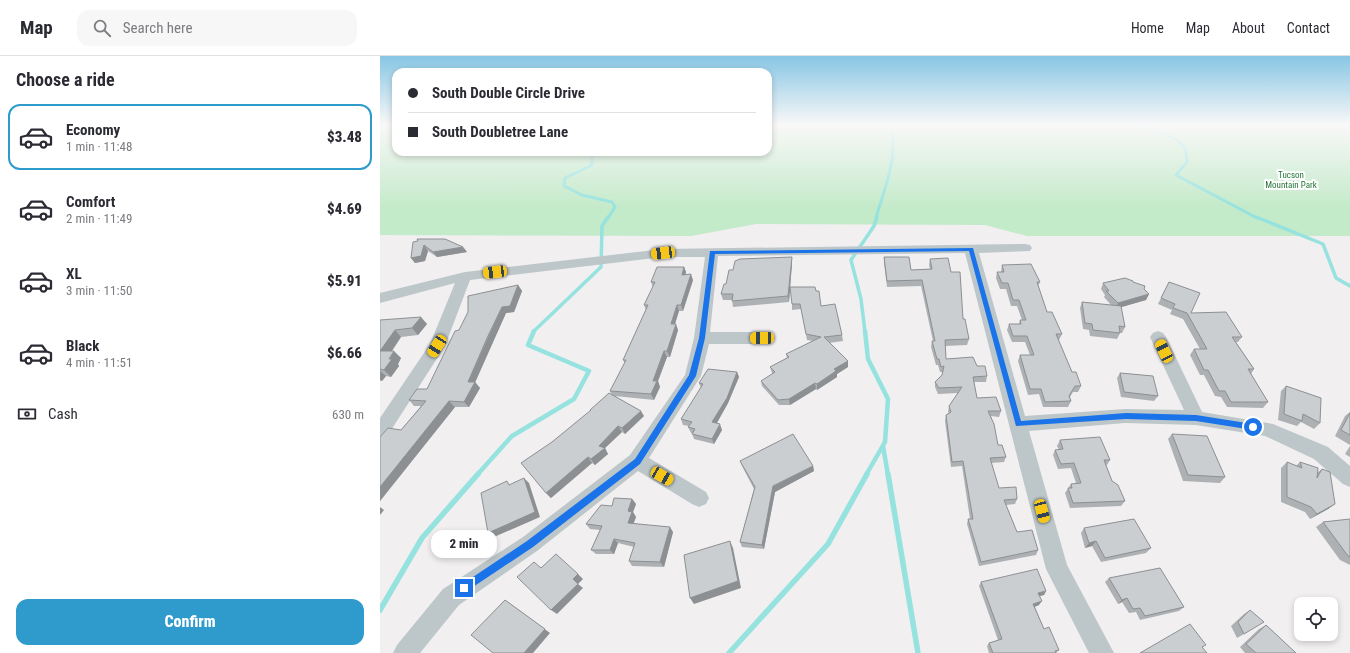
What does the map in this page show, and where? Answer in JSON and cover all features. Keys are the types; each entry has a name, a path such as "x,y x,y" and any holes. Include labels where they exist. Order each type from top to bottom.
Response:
{"street":[{"path":"380,298 465,276 663,253 1025,248"},
{"path":"971,249 1057,569 1102,653"},
{"path":"405,653 451,597 530,544 637,461 692,376 702,338 712,252"},
{"path":"380,433 437,346 465,276"},
{"path":"1158,337 1196,418"},
{"path":"702,338 762,338"},
{"path":"1019,424 1126,416 1196,418 1267,429 1321,453 1350,478"},
{"path":"637,461 699,498"}],"green space":[{"name":"Tucson Mountain Park","path":"380,153 392,153 392,156 772,156 772,153 1350,153 1350,236 1027,236 985,225 756,224 691,236 380,235"}],"building":[{"path":"417,239 445,239 463,247 433,252 424,245 421,256 411,258 413,242 418,241"},
{"path":"792,257 788,296 732,301 733,294 721,294 724,284 726,284 729,270 733,270 735,261 740,259"},
{"path":"884,257 909,257 911,270 932,269 930,259 948,258 951,272 960,272 963,319 965,319 969,339 945,340 946,359 973,357 977,366 985,366 987,376 973,377 977,398 996,397 1001,411 988,411 994,424 998,445 1002,445 1006,457 990,458 999,488 1016,487 1017,499 1004,500 1017,532 1032,530 1038,550 981,562 968,519 973,519 963,461 952,462 946,415 951,412 949,406 962,387 939,388 935,382 942,375 944,366 941,367 939,359 937,359 932,341 935,341 922,280 887,281"},
{"path":"1031,264 1040,282 1037,282 1047,312 1052,312 1062,334 1056,334 1072,372 1076,372 1081,386 1075,386 1069,396 1071,401 1045,402 1041,389 1030,389 1020,355 1034,355 1027,336 1013,336 1009,324 1021,324 1020,320 1026,320 1019,300 1013,300 1008,283 1002,283 997,272 1004,272 1002,265"},
{"path":"657,267 684,267 682,275 691,274 681,305 677,305 671,324 676,324 667,351 664,351 653,381 657,381 651,394 610,391 626,360 623,360 648,305 644,305 655,282 651,282"},
{"path":"1125,278 1145,286 1144,289 1149,294 1118,303 1106,291 1109,291 1103,283"},
{"path":"1169,282 1200,293 1191,313 1226,312 1242,337 1232,337 1254,369 1248,369 1268,402 1231,402 1225,391 1219,391 1208,370 1204,370 1194,349 1207,349 1187,313 1173,308 1175,304 1161,298"},
{"path":"518,285 510,306 502,307 488,336 468,382 475,382 464,402 449,401 380,487 380,437 388,428 401,430 426,401 409,400 417,389 427,389 455,331 459,330 468,312 468,296"},
{"path":"790,287 815,287 816,291 819,291 821,306 835,304 842,335 824,337 848,361 834,369 836,371 817,384 815,383 789,399 778,400 761,381 775,372 770,367 789,357 786,354 821,337 806,334 800,304 792,304"},
{"path":"1082,302 1121,306 1125,327 1119,326 1120,333 1093,330 1092,324 1085,323"},
{"path":"421,317 412,328 395,330 380,351 380,320"},
{"path":"380,351 394,351 389,359 392,359 384,370 380,369"},
{"path":"708,369 737,372 727,398 712,422 720,424 712,439 692,434 695,429 688,427 692,422 681,419 703,384 699,383"},
{"path":"1120,373 1153,376 1158,396 1124,392"},
{"path":"1286,386 1321,398 1320,423 1303,414 1302,421 1284,414"},
{"path":"609,393 641,411 622,428 618,426 599,446 605,448 591,459 588,457 546,493 521,463 552,442"},
{"path":"1350,413 1350,435 1341,430"},
{"path":"793,434 813,466 773,486 762,545 740,542 755,487 740,461"},
{"path":"1172,434 1207,436 1225,477 1188,475"},
{"path":"1100,437 1110,460 1104,460 1112,481 1118,485 1125,501 1073,503 1068,488 1072,488 1071,484 1081,483 1074,463 1061,464 1055,450 1063,449 1060,440"},
{"path":"1287,462 1302,468 1300,462 1318,468 1317,478 1322,469 1330,472 1335,504 1317,514 1311,507 1287,497"},
{"path":"524,478 535,512 488,533 481,493 507,481 509,485"},
{"path":"614,498 632,499 628,511 632,512 628,523 670,527 660,562 629,561 635,543 614,539 610,550 591,550 602,526 586,524 601,505 612,506"},
{"path":"1134,519 1151,548 1105,558 1096,541 1089,543 1084,528"},
{"path":"1350,519 1350,557 1323,522"},
{"path":"730,541 738,581 690,598 684,555"},
{"path":"556,554 578,574 573,579 578,584 551,610 517,577 534,562 541,568"},
{"path":"1160,568 1184,607 1145,616 1140,608 1133,609 1127,598 1122,600 1109,578"},
{"path":"1037,569 1046,591 1038,593 1042,601 1033,604 1044,629 1049,627 1059,650 1055,651 1056,653 993,653 989,643 1002,639 981,582"},
{"path":"505,600 545,629 524,653 493,653 471,635"},
{"path":"1250,610 1264,622 1244,634 1238,622"},
{"path":"1190,624 1206,645 1202,647 1207,653 1140,653"},
{"path":"1266,625 1296,653 1256,653 1246,644"}],"waterway":[{"path":"876,218 887,183 892,153"},
{"path":"1186,153 1187,162 1176,175 1257,218"},
{"path":"592,156 592,165 565,178 564,186 582,195 612,202 615,207 608,218"},
{"path":"534,331 601,267 602,226 608,217"},
{"path":"865,332 861,299 851,260 874,226 877,217"},
{"path":"1256,217 1323,244 1336,278 1350,286"},
{"path":"477,475 512,436 574,399 589,371 528,345 534,331"},
{"path":"865,331 868,359 888,399 885,442 866,475"},
{"path":"883,446 888,475"},
{"path":"380,610 422,538 478,474"},
{"path":"729,653 828,544 867,474"},
{"path":"888,474 918,653"}],"route":[{"path":"464,588 530,544 637,461 692,376 702,338 712,252 971,249 1019,424 1126,416 1196,418 1253,427"}]}
